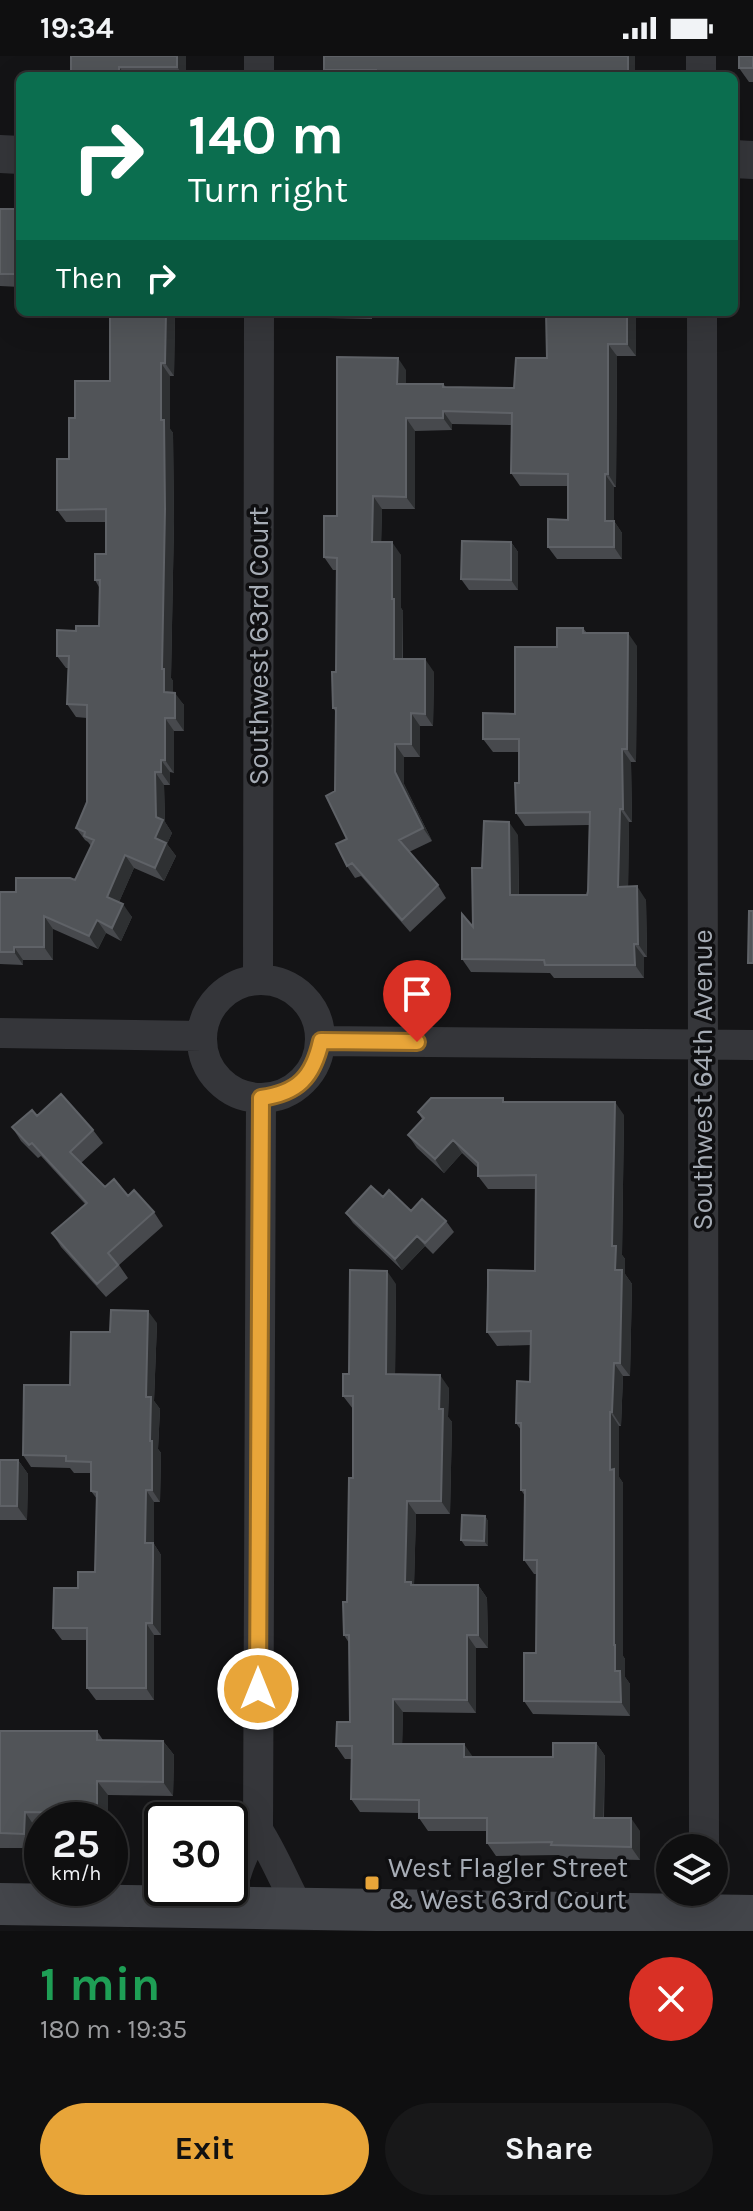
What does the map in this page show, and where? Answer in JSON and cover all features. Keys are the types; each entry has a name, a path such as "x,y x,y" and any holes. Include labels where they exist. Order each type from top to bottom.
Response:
{"main road":[{"path":"0,1904 753,1916"}],"street":[{"name":"Southwest 63rd Court","path":"258,980 259,316"},
{"name":"Southwest 64th Avenue","path":"702,316 704,1834"},
{"path":"258,980 274,981 290,987 303,997 316,1017 321,1041 317,1059 308,1075 279,1096 261,1098 242,1095 225,1086 212,1072 204,1055 202,1036 205,1019 226,991 241,983 258,980"},
{"path":"0,1033 202,1036"},
{"path":"321,1041 753,1045"},
{"path":"261,1098 258,1830 273,1852 299,1909"},
{"path":"228,1908 245,1848 258,1830"}],"building":[{"path":"71,56 177,56 177,67 119,67 119,72 71,72"},
{"path":"324,56 628,56 628,72 324,70"},
{"path":"739,56 753,56 753,68 739,68"},
{"path":"0,209 16,209 16,274 0,274"},
{"path":"110,316 166,316 165,363 161,363 165,509 162,669 164,692 175,693 175,718 165,718 165,760 161,760 161,772 155,772 156,817 163,820 155,838 166,843 155,868 125,855 107,897 123,904 112,928 97,920 89,936 44,916 44,947 14,947 14,952 0,952 0,892 16,892 16,878 75,880 94,840 76,828 87,802 87,705 67,704 69,656 57,656 57,630 76,631 76,626 99,626 100,580 95,580 95,554 106,554 106,509 57,510 57,459 69,459 69,418 75,418 75,381 110,381"},
{"path":"546,316 627,316 627,344 608,344 605,521 614,521 614,547 548,547 548,519 568,520 568,474 511,473 512,413 443,411 443,418 406,418 406,497 373,496 372,542 392,542 394,659 425,659 425,714 411,713 411,744 395,744 395,772 423,828 399,840 438,885 402,920 352,863 347,866 336,844 347,839 326,796 335,791 336,708 333,708 332,672 336,672 337,558 324,557 324,516 337,516 337,357 398,358 397,384 514,388 516,358 547,358"},
{"path":"462,541 511,542 511,580 461,579"},
{"path":"557,628 583,628 583,633 628,633 627,749 622,749 623,809 620,809 618,887 637,886 638,944 634,944 635,965 545,965 544,960 462,959 462,914 473,927 472,868 482,868 484,821 509,822 510,895 587,895 590,812 516,813 519,739 483,739 483,713 515,714 515,647 557,647"},
{"path":"749,911 753,911 753,963 748,963"},
{"path":"61,1094 93,1130 70,1152 105,1187 114,1179 128,1196 134,1190 154,1212 108,1253 118,1265 97,1284 52,1233 87,1203 32,1143 29,1145 12,1127 32,1110 37,1116"},
{"path":"431,1098 503,1098 503,1102 615,1102 612,1246 616,1246 615,1270 622,1270 620,1363 614,1363 610,1470 614,1469 615,1671 620,1671 621,1702 524,1701 524,1653 536,1653 537,1560 524,1560 525,1490 521,1490 521,1423 516,1423 517,1381 530,1382 531,1331 487,1332 488,1270 535,1271 536,1175 478,1176 478,1163 453,1140 435,1159 408,1135 424,1118 418,1112"},
{"path":"371,1186 383,1197 389,1190 411,1211 422,1199 446,1221 425,1243 417,1236 395,1259 346,1213"},
{"path":"350,1270 387,1271 386,1374 440,1375 439,1409 443,1409 441,1501 407,1501 405,1582 411,1582 411,1585 478,1585 478,1635 467,1635 467,1700 393,1699 393,1744 464,1744 464,1757 553,1757 553,1743 596,1743 594,1818 631,1818 631,1847 551,1845 552,1842 487,1843 487,1818 419,1818 419,1800 351,1799 352,1746 336,1746 337,1722 350,1722 349,1635 344,1635 343,1602 347,1602 353,1396 343,1396 343,1374 349,1374"},
{"path":"111,1310 148,1311 146,1397 151,1397 152,1490 146,1490 145,1543 153,1543 153,1558 152,1623 146,1623 146,1688 87,1688 87,1628 53,1628 54,1588 78,1588 78,1572 95,1572 97,1492 91,1491 91,1462 66,1461 66,1456 23,1455 24,1385 70,1385 71,1332 110,1332"},
{"path":"0,1460 18,1460 17,1506 0,1506"},
{"path":"462,1515 485,1516 484,1541 461,1540"},
{"path":"0,1731 97,1731 97,1740 163,1741 163,1782 97,1781 97,1802 24,1802 24,1834 0,1833"}],"place":[{"name":"West Flagler Street & West 63rd Court","path":"372,1883"}],"route":[{"path":"258,1689 261,1098 279,1096 308,1075 317,1059 321,1041 417,1042"}]}
